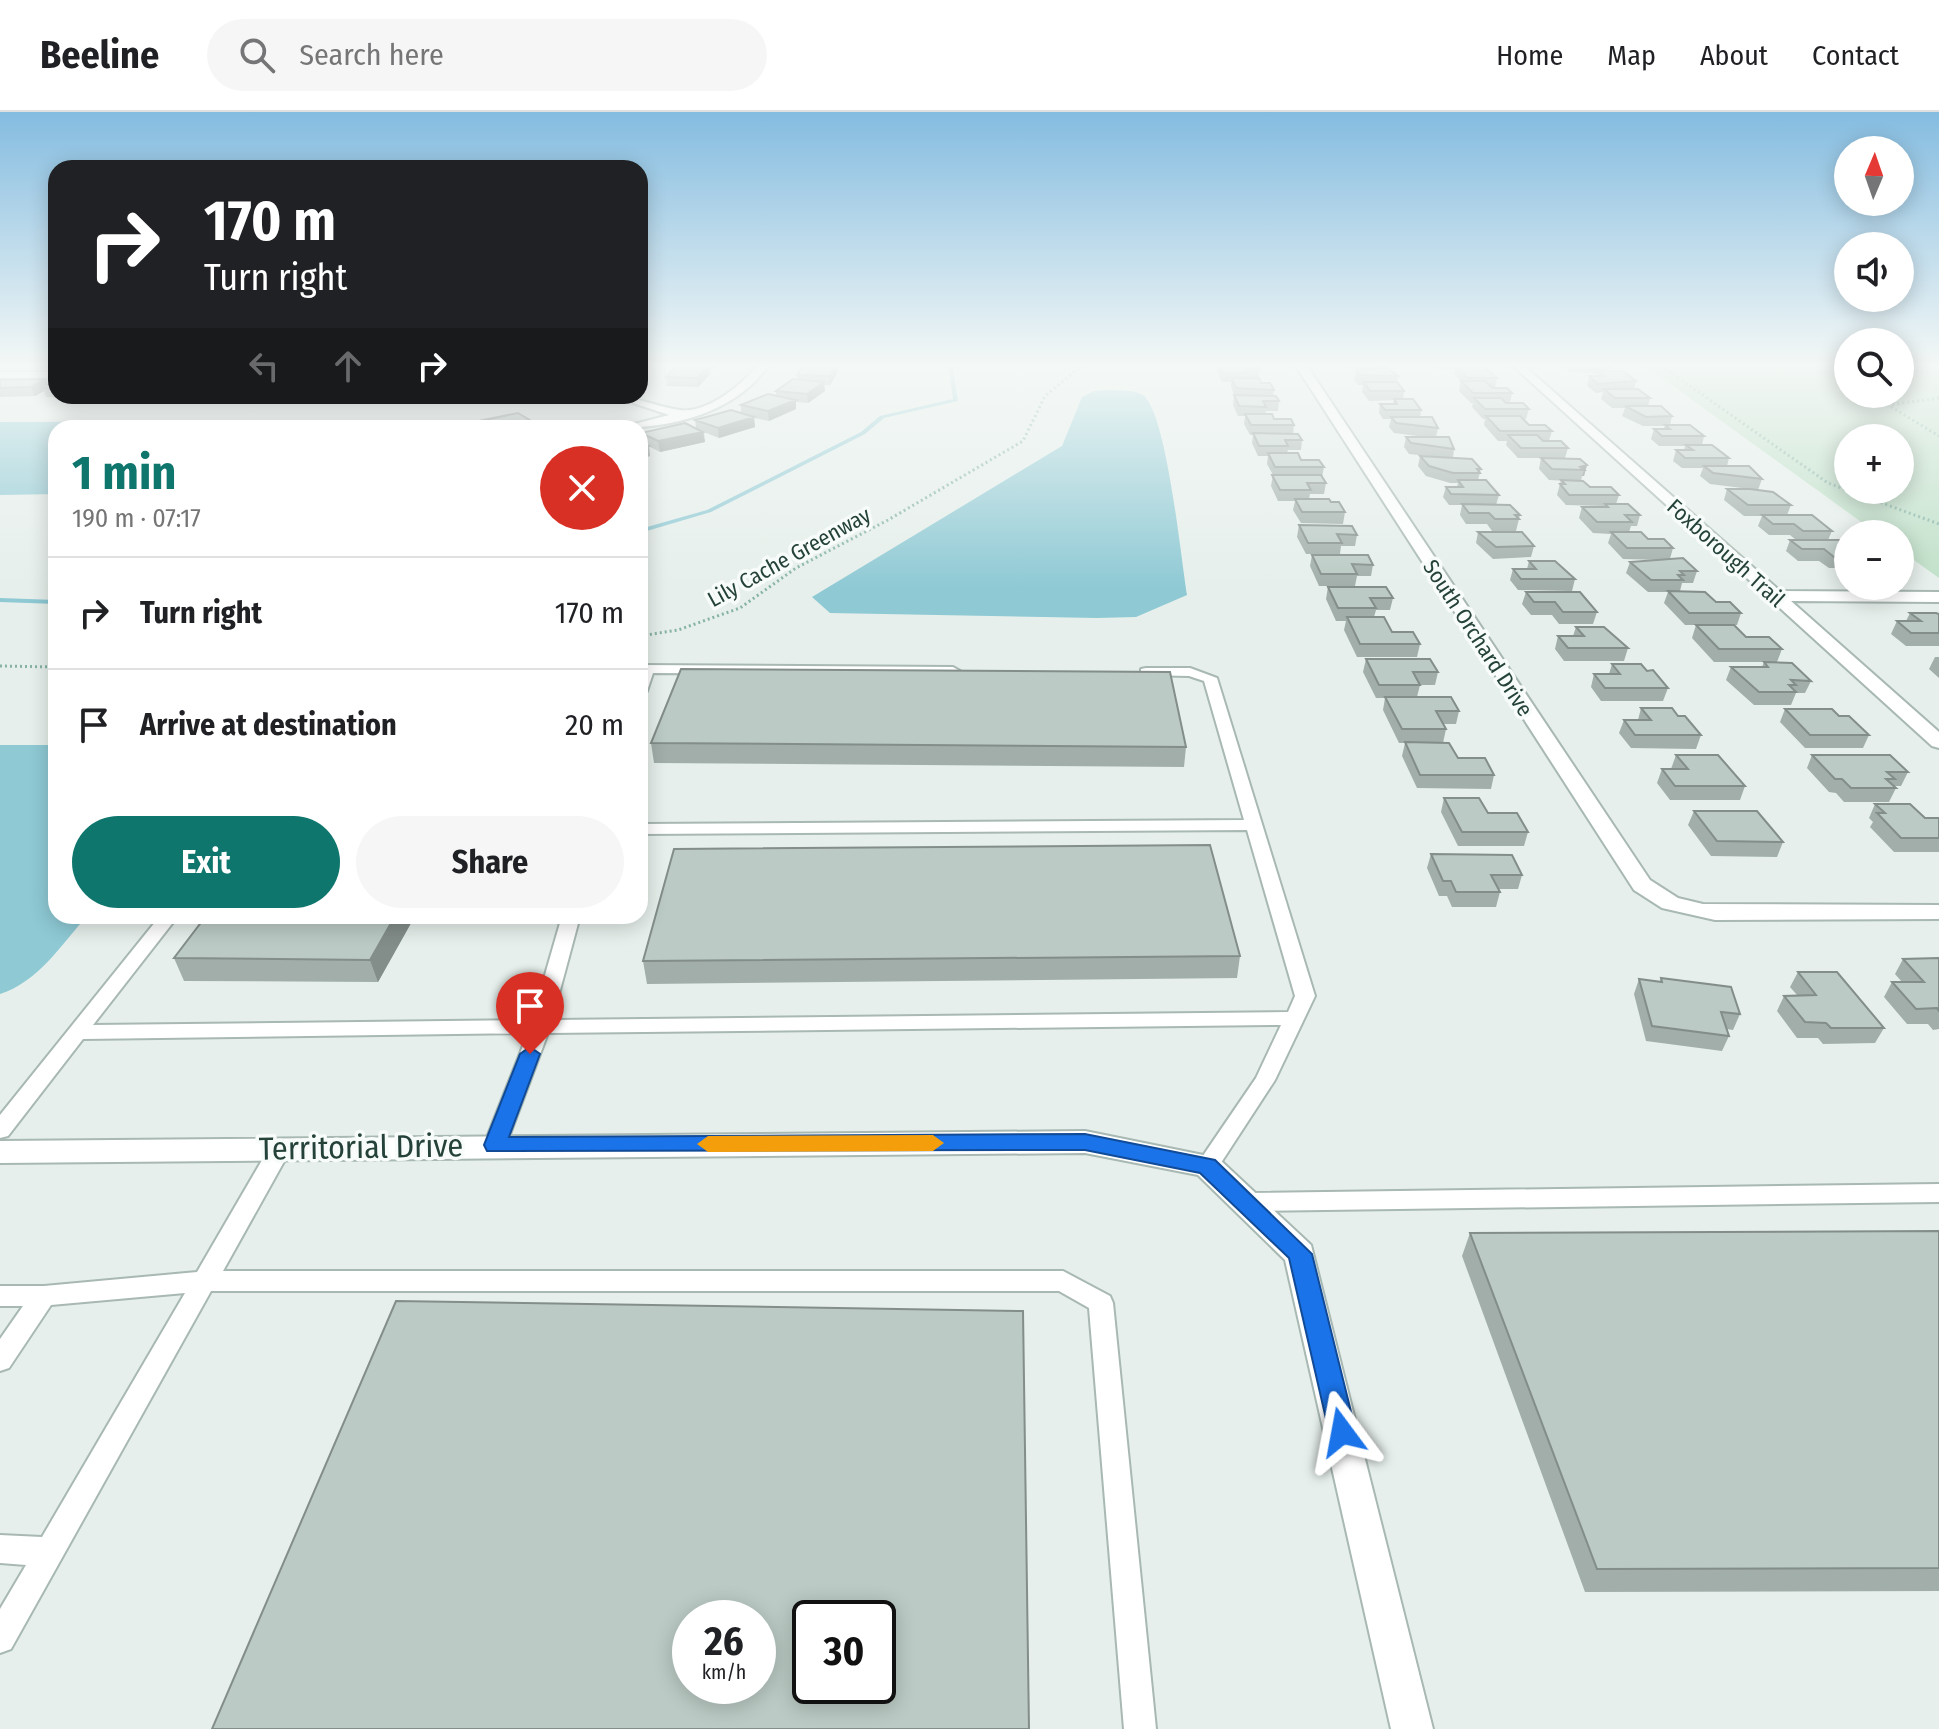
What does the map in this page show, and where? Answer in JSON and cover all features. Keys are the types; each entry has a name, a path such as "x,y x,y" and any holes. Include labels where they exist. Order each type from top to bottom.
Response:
{"street":[{"name":"South Orchard Drive","path":"1348,438 1633,876 1648,892 1689,911 1715,913 1939,912"},
{"name":"Foxborough Trail","path":"1599,438 1939,742"},
{"path":"1774,596 1939,597"},
{"name":"Territorial Drive","path":"0,1152 495,1145 1085,1142 1207,1166"},
{"path":"1207,1166 1300,1254 1412,1729"}],"lane":[{"path":"648,669 976,671"},
{"path":"1135,672 1190,672 1210,678 1305,996 1265,1080 1207,1166"},
{"path":"648,829 1254,825"},
{"path":"0,1130 163,924"},
{"path":"495,1145 540,1028 569,924"},
{"path":"76,1032 1294,1018"},
{"path":"0,1638 280,1149"},
{"path":"1245,1202 1939,1193"},
{"path":"0,1296 44,1296 204,1281 1063,1281 1101,1303 1140,1729"},
{"path":"0,1360 44,1296"},
{"path":"0,1549 49,1552"}],"path":[{"name":"Lily Cache Greenway","path":"648,635 678,630 740,608 796,568 888,520 1025,438"},
{"path":"1765,438 1828,483 1939,524"},
{"path":"0,666 48,667"}],"green space":[{"path":"1746,438 1834,438 1834,502"},
{"path":"1914,438 1939,438 1939,578 1914,560 1914,520 1859,520 1836,504 1914,504"}],"water":[{"path":"0,438 48,438 48,494 0,495"},
{"path":"1065,438 1161,438 1187,595 1136,617 1097,618 830,613 812,597 1062,446"},
{"path":"0,745 48,745 48,924 80,924 37,972 0,994"}],"building":[{"path":"1256,438 1302,440 1285,440 1288,446 1259,446"},
{"path":"1407,438 1450,438 1454,449 1411,443"},
{"path":"1511,438 1561,441 1568,448 1521,448"},
{"path":"1686,445 1712,445 1729,458 1685,458 1676,450 1693,450"},
{"path":"1268,453 1298,453 1301,460 1319,460 1324,467 1275,467"},
{"path":"1420,456 1472,459 1481,469 1477,469 1480,473 1453,473 1429,466"},
{"path":"1541,458 1580,459 1587,465 1580,467 1584,470 1552,469"},
{"path":"1704,466 1749,466 1762,479 1713,473"},
{"path":"1272,475 1321,475 1326,483 1307,483 1311,490 1280,490"},
{"path":"1458,480 1486,480 1499,495 1451,494 1446,487 1463,487"},
{"path":"1561,480 1583,481 1590,487 1611,487 1619,495 1569,495 1560,484 1565,484"},
{"path":"1727,489 1773,492 1791,505 1748,505"},
{"path":"1295,499 1329,499 1339,502 1345,512 1302,512"},
{"path":"1462,504 1510,505 1520,515 1515,515 1519,519 1495,519 1489,513 1469,513"},
{"path":"1605,504 1628,504 1640,515 1625,515 1632,522 1597,522 1582,507 1608,507"},
{"path":"1762,515 1812,515 1832,531 1803,531 1794,524 1773,524"},
{"path":"1299,525 1352,526 1357,535 1337,534 1342,543 1308,543"},
{"path":"1478,532 1522,532 1534,546 1496,547"},
{"path":"1611,532 1641,532 1648,539 1664,539 1673,548 1627,548"},
{"path":"1790,540 1834,540 1834,557 1824,549 1802,549"},
{"path":"1312,555 1368,555 1373,565 1352,564 1357,574 1321,574"},
{"path":"1683,558 1697,571 1680,571 1684,575 1678,575 1683,580 1651,580 1630,562"},
{"path":"1529,561 1555,561 1575,579 1521,579 1513,569 1536,569"},
{"path":"1328,587 1386,587 1393,598 1370,598 1376,608 1338,608"},
{"path":"1668,591 1705,592 1716,602 1730,602 1741,613 1689,613"},
{"path":"1526,592 1580,592 1597,612 1563,612 1555,602 1534,602"},
{"path":"1910,613 1939,614 1939,633 1911,633 1897,621 1921,621"},
{"path":"1347,617 1384,617 1392,632 1413,632 1420,644 1360,644"},
{"path":"1696,625 1734,625 1746,637 1769,637 1782,649 1719,649"},
{"path":"1576,627 1604,627 1628,648 1568,648 1558,636 1584,636"},
{"path":"1366,659 1430,659 1438,672 1413,672 1420,685 1379,685"},
{"path":"1764,662 1792,663 1811,681 1791,680 1796,685 1789,685 1796,692 1759,692 1731,667 1768,667"},
{"path":"1612,664 1641,664 1647,671 1653,670 1668,688 1605,688 1594,674 1620,674"},
{"path":"681,669 1170,672 1186,747 651,743"},
{"path":"1385,697 1451,697 1459,711 1436,711 1446,729 1402,729"},
{"path":"1641,708 1672,708 1678,716 1685,716 1701,735 1635,735 1624,720 1651,720"},
{"path":"1785,709 1832,709 1839,716 1849,716 1869,735 1810,735"},
{"path":"1405,742 1449,743 1458,758 1485,758 1494,775 1420,775"},
{"path":"1676,755 1718,755 1745,786 1675,786 1662,769 1688,769"},
{"path":"1812,755 1890,755 1908,772 1887,772 1895,779 1886,779 1896,788 1851,788 1842,779 1835,779"},
{"path":"1444,798 1479,798 1488,813 1517,813 1528,832 1462,832"},
{"path":"1875,804 1910,804 1925,818 1939,818 1939,838 1901,838 1877,813 1885,813"},
{"path":"1694,811 1757,811 1783,842 1717,841"},
{"path":"1210,845 1240,956 643,961 674,849"},
{"path":"1431,854 1512,855 1522,875 1491,875 1500,892 1456,892 1451,881 1443,881"},
{"path":"200,924 390,924 370,960 174,958"},
{"path":"1939,958 1939,1011 1937,1008 1916,1009 1892,982 1924,982 1903,959"},
{"path":"1798,972 1837,972 1884,1028 1831,1028 1826,1023 1805,1022 1784,996 1816,995"},
{"path":"1661,978 1731,987 1740,1014 1721,1012 1729,1036 1652,1026 1639,979 1662,982"},
{"path":"1939,1231 1939,1568 1597,1569 1470,1233"},
{"path":"396,1301 1023,1311 1029,1729 212,1729"}],"waterway":[{"path":"648,529 709,511 852,438"},
{"path":"0,600 48,602"}],"slow traffic":[{"path":"708,1144 933,1143"}],"route":[{"path":"530,1054 495,1145 1085,1142 1207,1166 1300,1254 1342,1432"}]}
